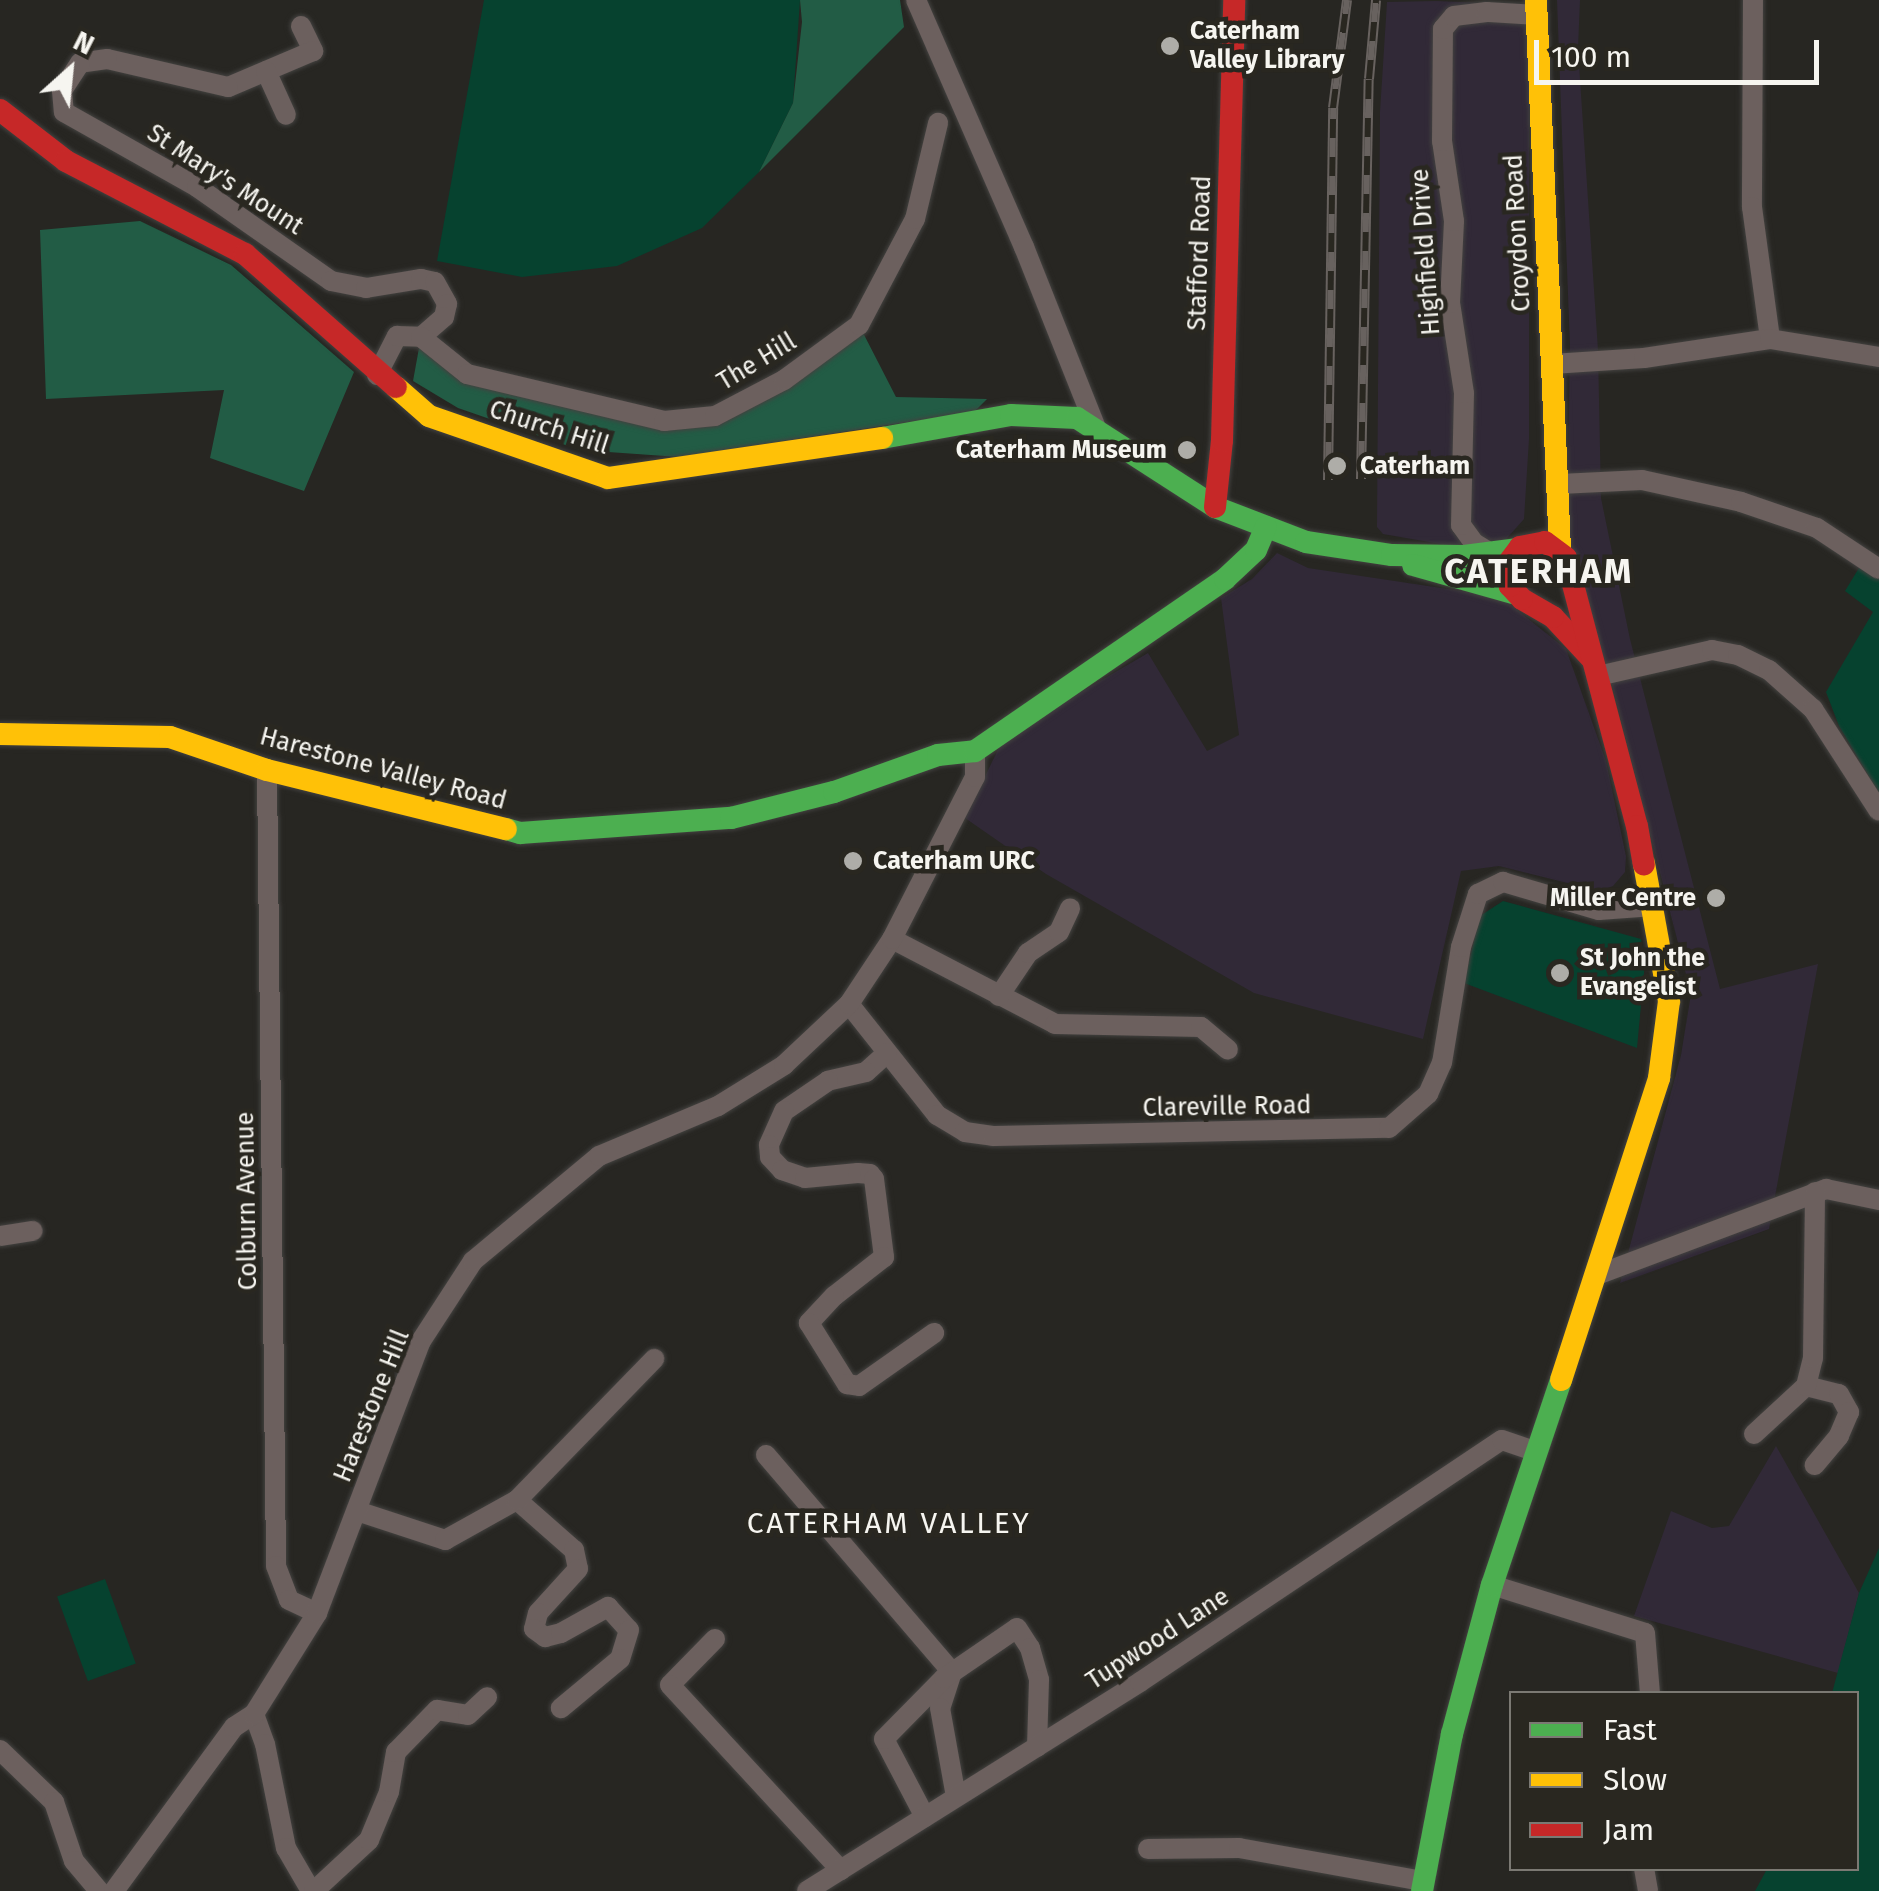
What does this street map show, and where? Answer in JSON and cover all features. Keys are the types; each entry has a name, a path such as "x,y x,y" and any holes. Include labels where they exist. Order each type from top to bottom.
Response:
{"main road":[{"name":"Stafford Road","path":"1216,507 1222,440 1234,0"},
{"name":"Croydon Road","path":"1536,7 1560,550"},
{"name":"Church Hill","path":"0,110 66,161 245,254 377,375 429,416 608,478 794,454 1010,416 1077,418 1216,507 1306,542 1392,555"},
{"name":"Croydon Road","path":"1510,550 1557,473"},
{"name":"Harestone Valley Road","path":"0,734 170,737 267,770 520,833 731,818 834,792 938,755 975,751 1225,578 1256,550 1266,527"},
{"path":"1392,555 1510,550 1536,541 1560,550 1595,667 1654,906 1668,1000 1659,1078 1492,1585 1452,1734 1423,1886"},
{"path":"1510,550 1506,569 1524,599"},
{"path":"1392,555 1524,599 1553,617 1595,667"},
{"path":"1524,599 1551,601 1560,595 1569,574"}],"street":[{"path":"916,0 1024,247 1097,432"},
{"path":"1753,0 1752,207 1770,339"},
{"name":"Highfield Drive","path":"1510,550 1466,536 1460,525 1464,393 1450,303 1454,221 1442,140 1443,29 1454,16 1536,7"},
{"name":"St Mary's Mount","path":"302,26 314,51 228,87 92,59 73,70 62,102 64,112 180,177 332,282 366,288 421,279 435,282 447,304 444,317 421,337"},
{"path":"266,71 286,115"},
{"name":"The Hill","path":"421,337 467,374 664,421 715,416 784,380 859,325 915,219 938,123"},
{"path":"377,375 397,336 421,337"},
{"path":"1552,364 1644,358 1770,339 1879,357"},
{"path":"1557,473 1642,480 1742,502 1817,528 1879,569"},
{"path":"1595,667 1712,650 1754,662 1813,710 1879,811"},
{"name":"Harestone Hill","path":"114,1891 234,1728 254,1714 317,1613 421,1341 473,1260 600,1156 718,1106 784,1066 849,1004 892,939 974,778 975,751"},
{"name":"Colburn Avenue","path":"267,770 276,1566 290,1600 317,1613"},
{"name":"Clareville Road","path":"849,1004 938,1115 964,1132 993,1136 1389,1128 1428,1094 1442,1063 1461,947 1478,894 1503,882 1599,910 1654,906"},
{"path":"999,996 1028,952 1059,932 1070,908"},
{"path":"892,939 1055,1024 1201,1027 1228,1050"},
{"path":"887,1053 866,1072 828,1082 784,1111 769,1145 770,1157 782,1170 806,1178 858,1173 870,1174 874,1179 884,1257 877,1267 834,1296 809,1324 846,1384 859,1386 934,1333"},
{"path":"1597,1275 1826,1189 1879,1200"},
{"path":"1754,1434 1806,1386 1813,1358 1815,1192"},
{"path":"0,1236 32,1231"},
{"path":"357,1511 445,1540 517,1500 654,1359"},
{"path":"1806,1386 1839,1394 1849,1412 1839,1436 1815,1465"},
{"name":"Tupwood Lane","path":"808,1891 1037,1746 1502,1440 1534,1451"},
{"path":"766,1455 952,1672"},
{"path":"517,1500 574,1550 578,1569 538,1614 534,1628 545,1636 560,1632 608,1607 630,1630 620,1659 561,1708"},
{"path":"1492,1585 1645,1633 1650,1691"},
{"path":"925,1817 884,1738 952,1672 1017,1628 1030,1648 1039,1680 1037,1746"},
{"path":"715,1639 670,1684 842,1870"},
{"path":"952,1672 940,1708 956,1797"},
{"path":"254,1714 266,1744 286,1848 312,1891 369,1840 389,1792 396,1752 437,1710 468,1714 486,1696"},
{"path":"0,1750 54,1802 74,1860 99,1891"},
{"path":"1148,1849 1239,1848 1423,1886"}],"shaded area":[{"path":"1557,0 1580,0 1578,49 1598,350 1601,498 1630,639 1720,989 1818,964 1769,1229 1620,1283 1681,1055 1691,994 1613,688 1567,537 1570,348"},
{"path":"1387,2 1529,5 1529,439 1524,519 1500,546 1452,546 1383,534 1377,527 1380,112"},
{"path":"1277,553 1308,568 1501,597 1566,649 1606,761 1626,856 1625,872 1613,886 1600,891 1499,866 1461,871 1423,1039 1254,993 1046,874 965,818 1004,737 1148,653 1207,751 1239,735 1221,598 1252,579"},
{"path":"1776,1446 1859,1593 1838,1673 1634,1616 1671,1511 1712,1528 1729,1526"}],"green space":[{"path":"484,0 800,0 793,103 759,172 702,228 617,266 522,277 437,261"},
{"path":"800,0 900,0 904,27 759,172 793,103 802,22"},
{"path":"140,221 231,265 354,372 304,491 210,458 224,390 46,399 40,230"},
{"path":"859,325 896,397 987,399 974,412 679,457 580,450 458,408 413,381 421,337 467,374 664,421 715,416"},
{"path":"1865,558 1879,569 1879,793 1839,726 1826,692 1873,612 1845,591"},
{"path":"1503,901 1641,939 1645,962 1637,1048 1464,983 1480,916"},
{"path":"1879,1548 1879,1891 1755,1891 1766,1871 1859,1871 1859,1691 1833,1691 1859,1593"},
{"path":"105,1579 136,1664 88,1681 57,1596"}],"railway":[{"path":"1328,480 1333,108 1347,0"},
{"path":"1361,479 1369,79 1376,0"}],"traffic: fast":[{"path":"882,438 1011,415 1077,418 1215,507 1306,542 1392,555 1464,556 1517,549"},
{"path":"506,829 520,833 731,818 834,792 938,755 975,751 1225,579 1256,550 1266,527"},
{"path":"1413,565 1516,594"},
{"path":"1422,1891 1452,1734 1492,1585 1561,1380"}],"traffic: slow":[{"path":"1536,0 1560,550"},
{"path":"396,387 429,416 608,478 882,438"},
{"path":"0,734 170,737 267,770 506,829"},
{"path":"1561,1380 1659,1078 1669,1001 1644,864"}],"traffic: jam":[{"path":"1215,507 1222,440 1234,0"},
{"path":"0,110 66,161 245,254 396,387"},
{"path":"1592,659 1553,617 1522,599 1510,586 1508,563 1520,547 1545,542 1566,558 1637,826 1644,864"}],"place":[{"name":"Caterham Valley Library","path":"1170,46"},
{"name":"Caterham Museum","path":"1187,450"},
{"name":"Caterham","path":"1337,466"},
{"name":"Caterham URC","path":"853,861"},
{"name":"Miller Centre","path":"1716,898"},
{"name":"St John the Evangelist","path":"1560,973"}],"district":[{"name":"CATERHAM","path":"1539,571"},
{"name":"CATERHAM VALLEY","path":"889,1523"}]}
